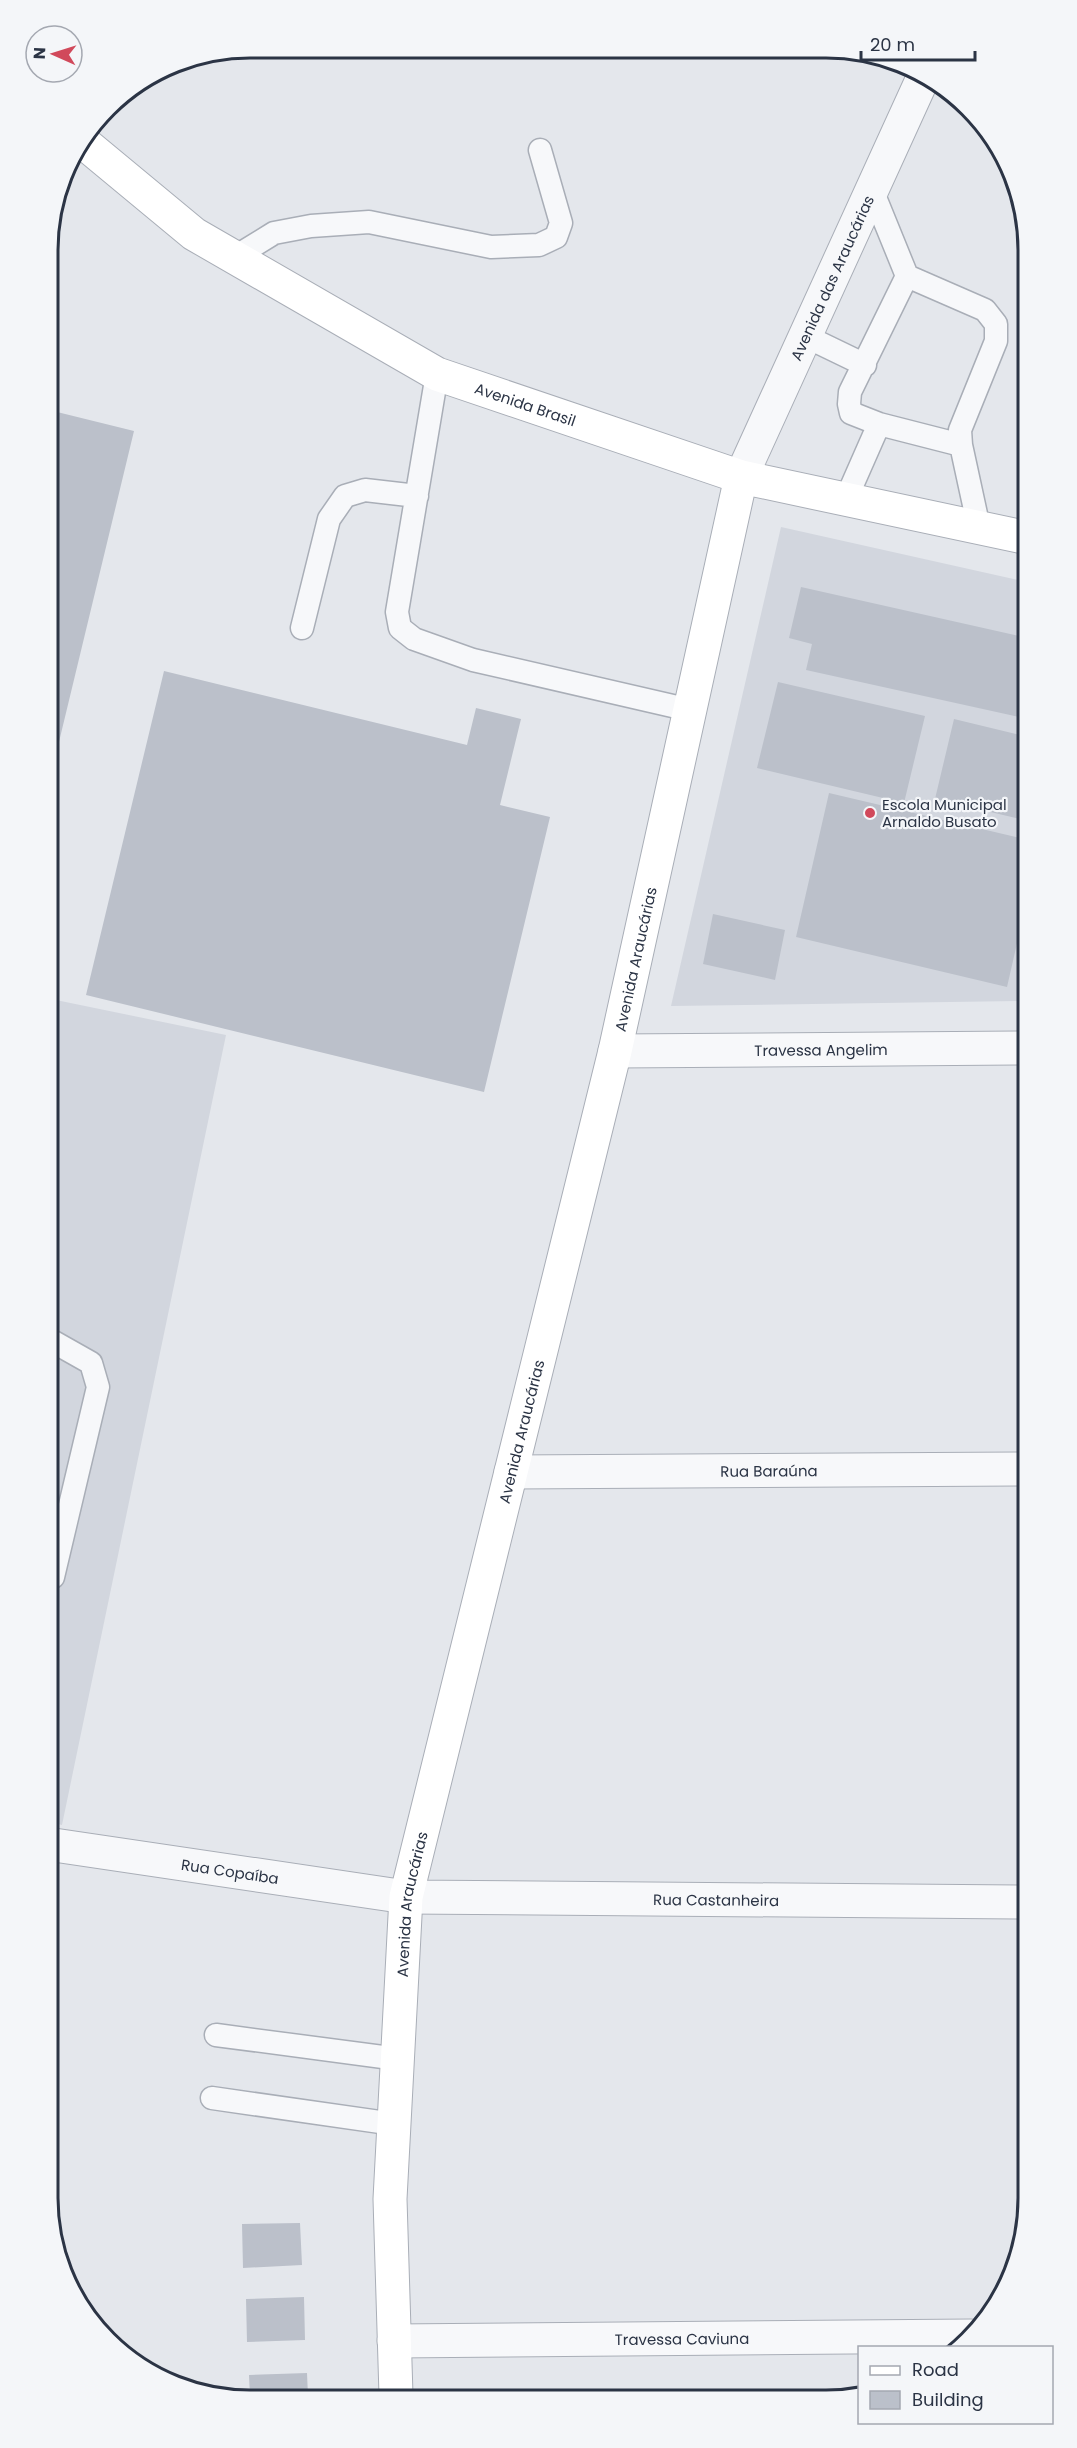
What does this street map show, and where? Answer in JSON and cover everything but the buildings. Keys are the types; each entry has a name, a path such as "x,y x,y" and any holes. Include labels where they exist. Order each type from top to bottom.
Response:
{"main road":[{"name":"Avenida Brasil","path":"89,146 194,234 437,374 741,477 1018,536"},
{"name":"Avenida Araucárias","path":"396,2390 390,2199 406,1897 615,1051 741,477"}],"street":[{"name":"Avenida das Araucárias","path":"741,477 920,84"},
{"name":"Travessa Angelim","path":"615,1051 1018,1048"},
{"name":"Rua Baraúna","path":"511,1472 1018,1469"},
{"name":"Rua Copaíba","path":"58,1846 406,1897"},
{"name":"Rua Castanheira","path":"406,1897 1018,1902"},
{"name":"Travessa Caviuna","path":"394,2341 959,2336"}],"lane":[{"path":"235,257 274,233 311,226 369,222 491,247 539,245 556,237 561,223 540,150"},
{"path":"872,190 907,276 985,310 996,324 996,341 960,430 961,446 979,528"},
{"path":"907,276 865,366 850,392 851,413 879,424 961,446"},
{"path":"806,336 865,366"},
{"path":"437,374 397,612 400,628 414,639 473,660 690,710"},
{"path":"846,500 879,424"},
{"path":"302,628 329,519 345,496 365,490 417,496"},
{"path":"58,1345 91,1363 98,1387 58,1555"},
{"path":"216,2035 398,2059"},
{"path":"212,2098 394,2124"}],"shaded area":[{"name":"Escola Municipal Arnaldo Busato","path":"781,527 1018,580 1018,1001 671,1006"},
{"path":"59,1001 226,1035 62,1825 58,1824"}],"place":[{"name":"Escola Municipal Arnaldo Busato","path":"870,813"}]}
